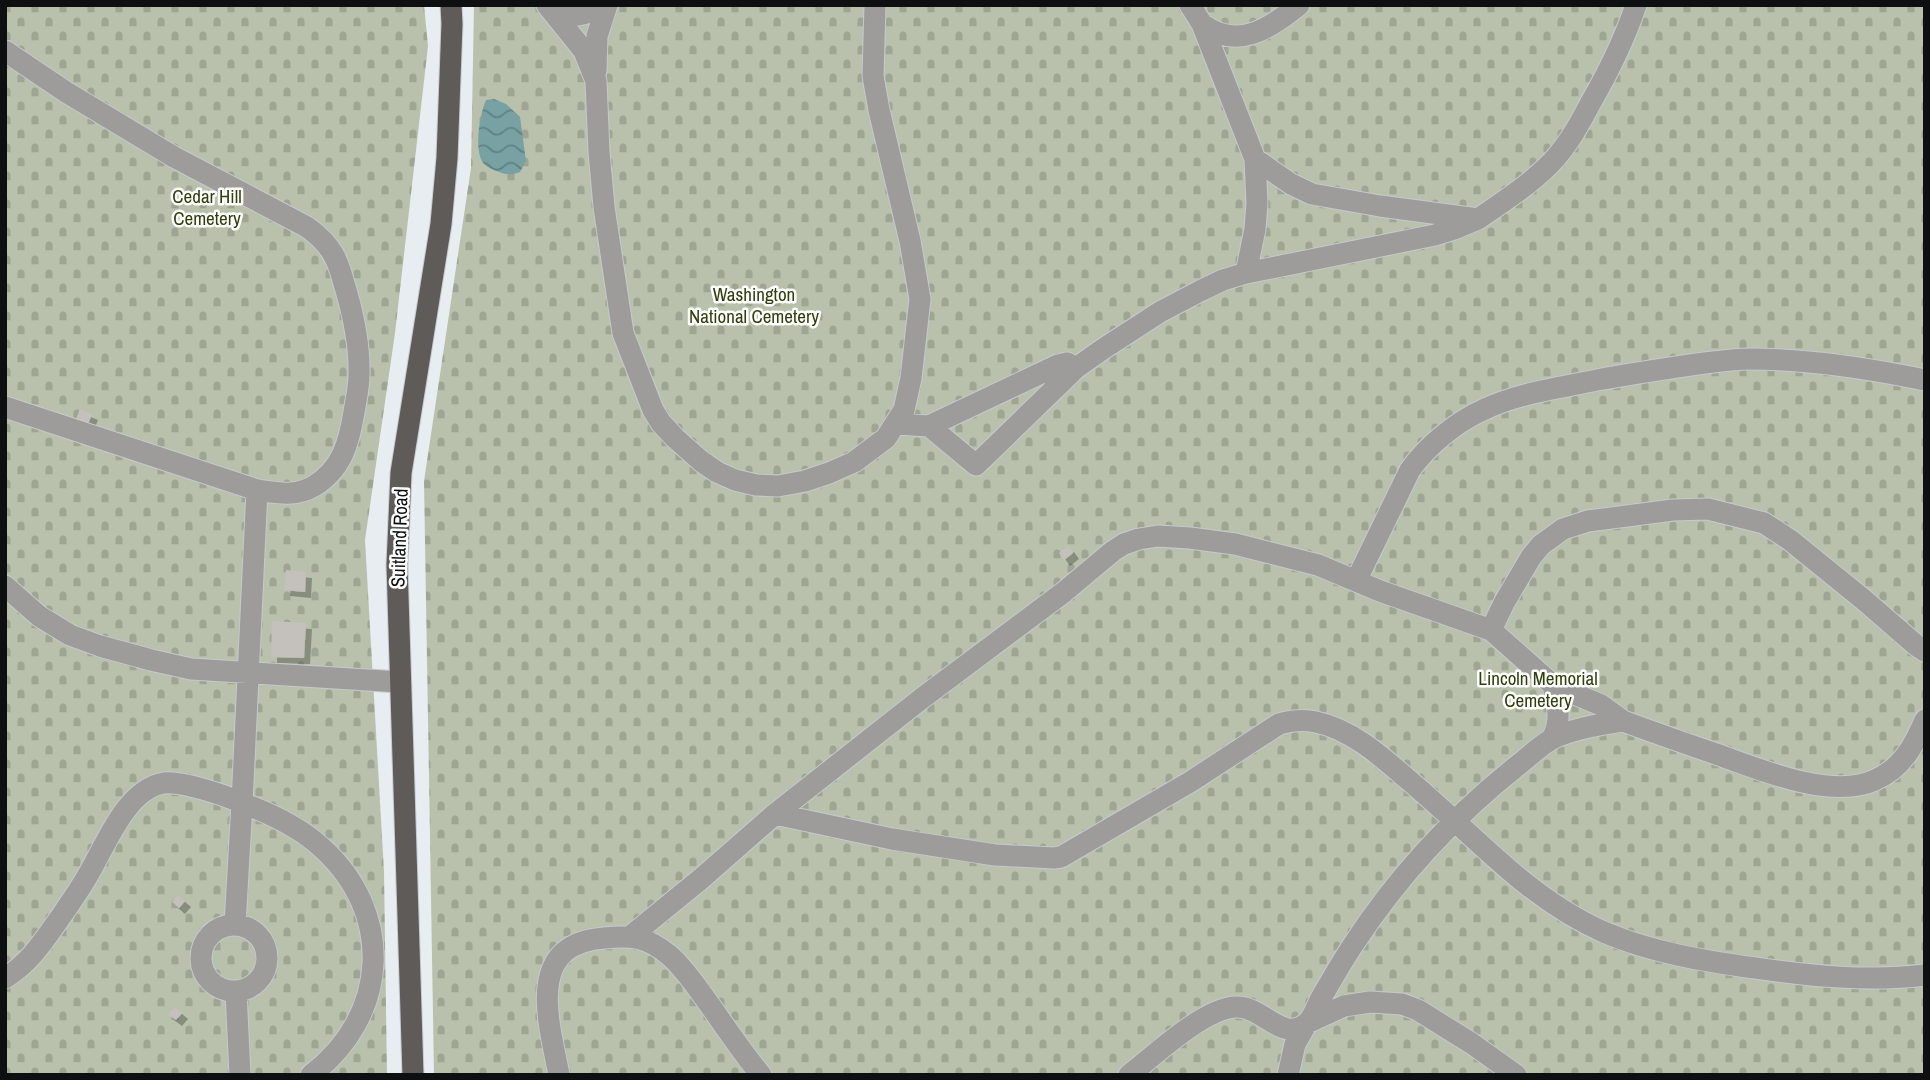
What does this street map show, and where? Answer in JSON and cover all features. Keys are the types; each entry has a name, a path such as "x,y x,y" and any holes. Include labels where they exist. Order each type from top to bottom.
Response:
{"main road":[{"name":"Suitland Road","path":"413,1075 397,565 401,473 441,224 447,158 451,5"}],"lane":[{"path":"549,8 573,17 587,14 605,5"},
{"path":"605,5 597,36 599,152 604,207 623,333 653,410 675,438 701,461 735,480 778,486 828,473 854,462 886,438 904,410 911,378 920,299 910,241 873,76 874,5"},
{"path":"1190,5 1202,24 1255,159 1255,229 1246,273"},
{"path":"1202,24 1221,34 1258,33 1299,5"},
{"path":"929,426 976,465 1076,368 1160,312 1223,280 1435,234 1478,219 1517,192 1563,149 1612,67 1636,5"},
{"path":"549,8 584,51 596,80"},
{"path":"5,51 66,92 174,157 307,227 319,236 334,255 352,312 358,344 359,377 350,434 339,464 316,485 292,494 257,490 5,407"},
{"path":"1255,159 1291,184 1312,194 1478,219"},
{"path":"1356,581 1410,470 1418,459 1472,416 1504,401 1648,371 1749,359 1802,361 1878,370 1925,380"},
{"path":"897,424 929,426 1058,365 1067,363 1076,368"},
{"path":"235,925 257,490"},
{"path":"1491,630 1531,557 1541,545 1563,529 1600,520 1673,510 1708,509 1763,523 1790,540 1925,651"},
{"path":"631,936 775,814 961,668 1124,544 1139,539 1158,536 1189,537 1235,544 1318,565 1431,610 1491,630 1553,685 1601,705 1623,721 1779,776 1815,784 1850,787 1873,781 1900,764 1915,743 1925,720"},
{"path":"5,586 39,616 70,635 100,646 191,669 400,682"},
{"path":"1288,1075 1295,1044 1353,944 1377,909 1455,821 1553,737 1558,728 1559,715 1553,685"},
{"path":"775,814 892,839 995,855 1061,857 1190,782 1279,724 1301,720 1318,722 1377,753 1512,872 1571,916 1605,933 1652,950 1711,963 1798,975 1898,978 1925,975"},
{"path":"1553,737 1623,721"},
{"path":"5,978 39,948 87,877 128,806 149,788 176,783 242,803 263,811 321,848 356,891 369,923 373,958 369,993 364,1009 336,1054 311,1075"},
{"path":"235,925 256,933 267,953 267,964 259,980 236,991 227,990 212,982 206,975 201,958 202,949 211,934 235,925"},
{"path":"559,1075 547,1012 547,986 554,963 564,952 583,942 631,936 658,947 680,965 761,1075"},
{"path":"236,991 240,1075"},
{"path":"1129,1075 1188,1029 1222,1009 1242,1007 1254,1010 1280,1028 1292,1029 1344,1006 1370,1002 1402,1004 1418,1010 1516,1075"}],"green space":[{"name":"Cedar Hill Cemetery","path":"5,5 424,5 428,46 395,333 365,540 384,872 387,1075 5,1075"},
{"path":"474,5 1925,5 1925,1075 434,1075 424,481 471,168"}],"water":[{"path":"494,99 506,104 520,117 526,161 517,173 507,174 495,170 484,164 481,158 478,142 482,114 486,100"}],"building":[{"path":"80,409 92,414 88,424 76,419"},
{"path":"1068,546 1073,553 1064,560 1059,553"},
{"path":"286,570 306,572 305,592 284,590"},
{"path":"272,621 306,623 304,658 271,657"},
{"path":"178,895 185,901 179,908 172,902"},
{"path":"175,1007 182,1013 176,1020 168,1014"}],"park label":[{"name":"Washington National Cemetery","path":"754,305"},
{"name":"Lincoln Memorial Cemetery","path":"1538,689"}]}
